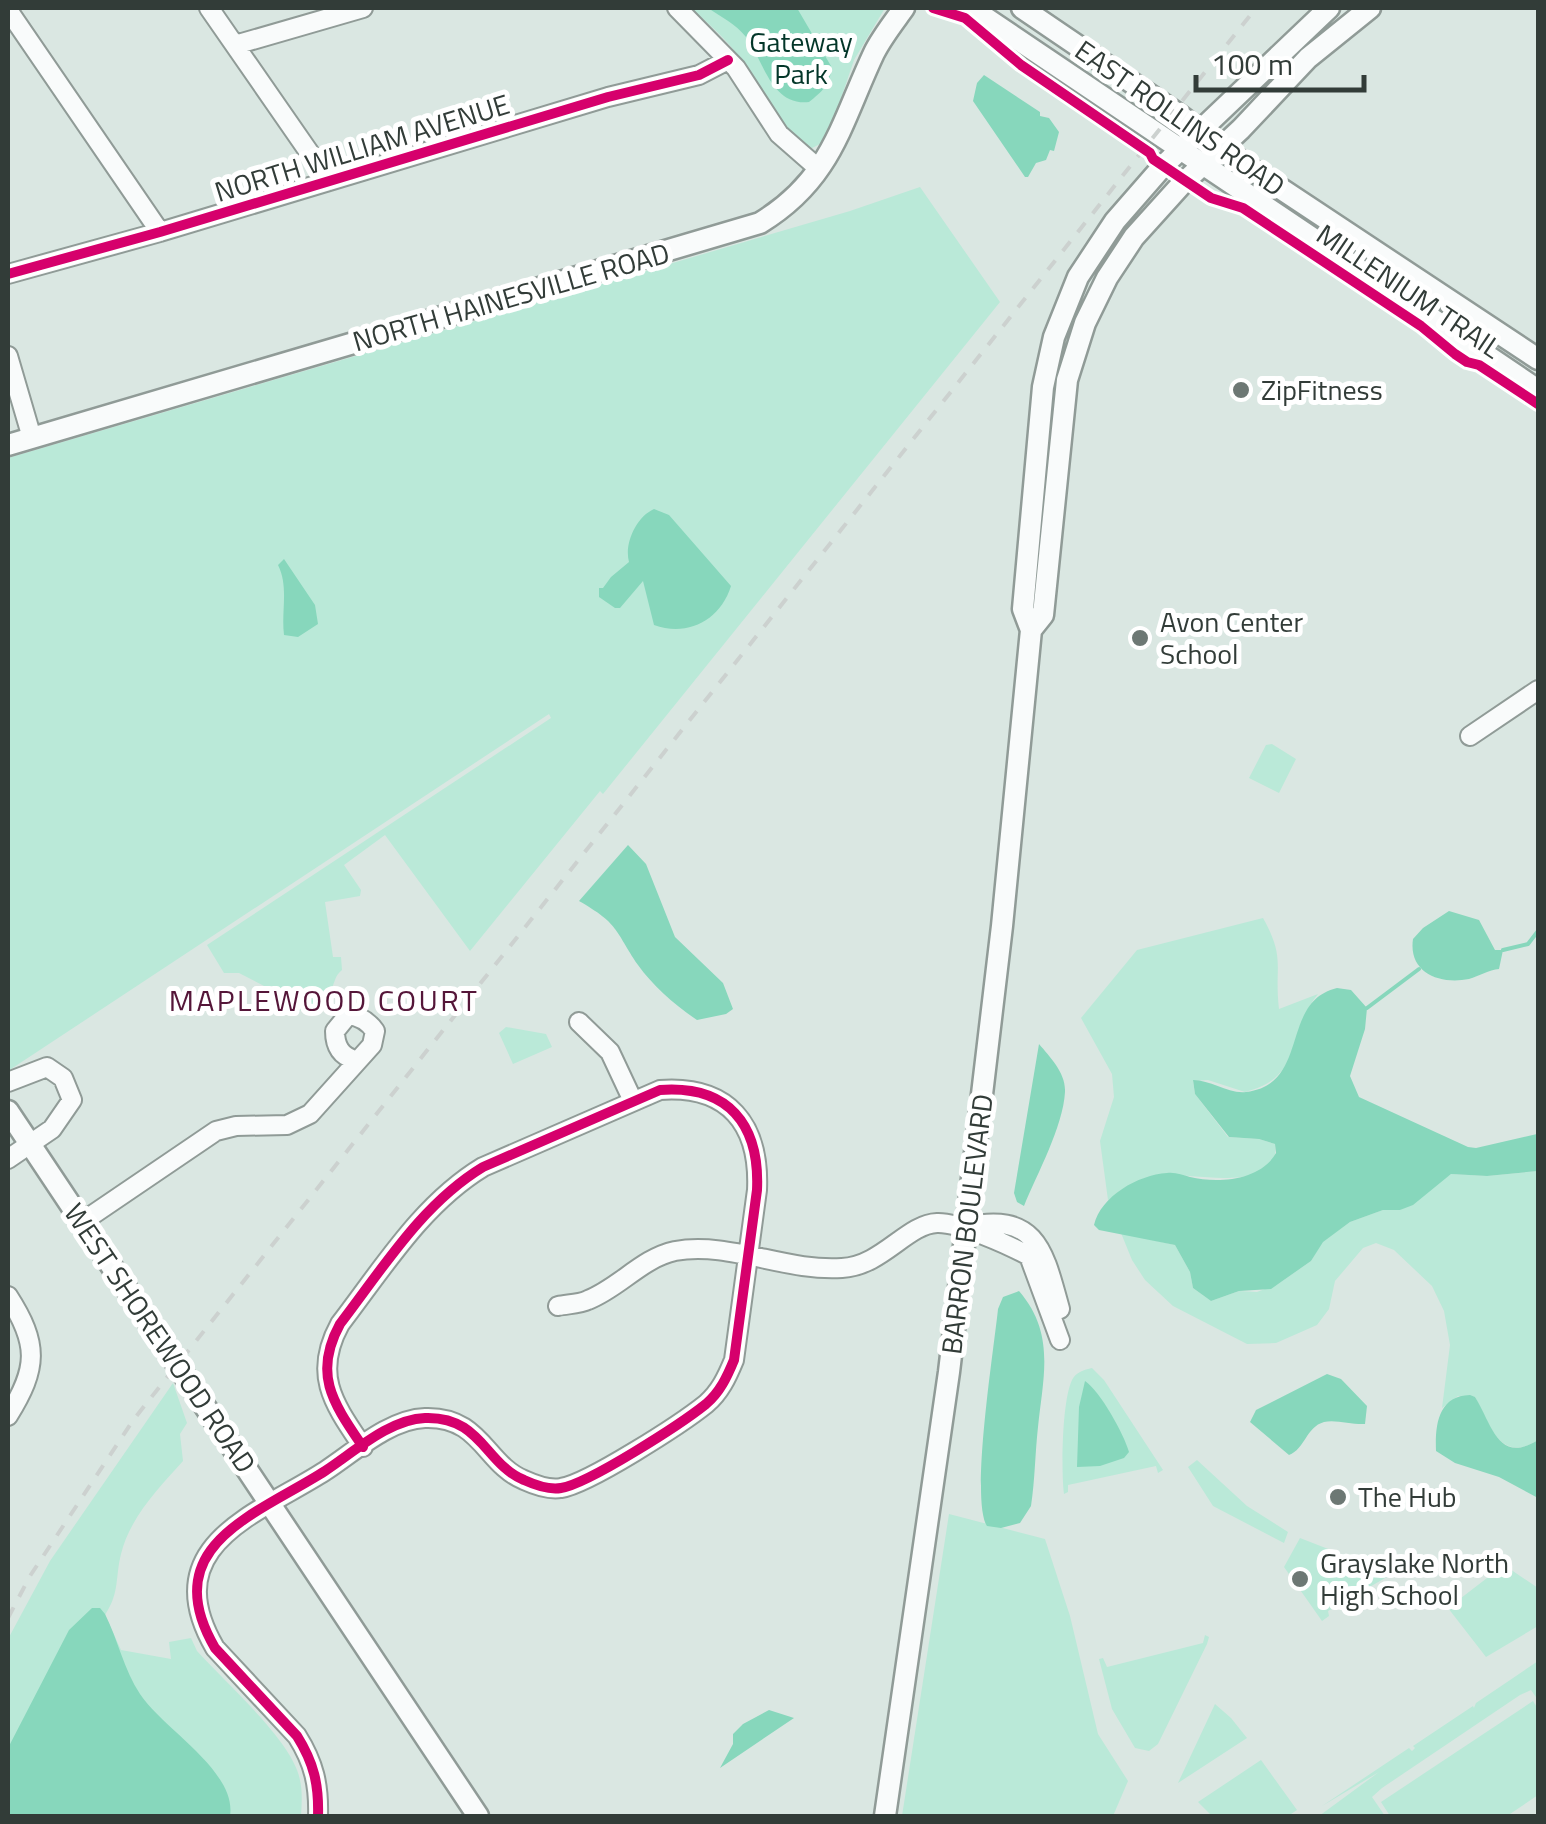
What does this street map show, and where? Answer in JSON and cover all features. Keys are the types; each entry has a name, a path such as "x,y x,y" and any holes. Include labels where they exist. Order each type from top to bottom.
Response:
{"main road":[{"name":"NORTH HAINESVILLE ROAD","path":"8,446 760,222 782,209 830,154 876,49 904,8"},
{"name":"EAST ROLLINS ROAD","path":"971,8 1538,390"},
{"name":"EAST ROLLINS ROAD","path":"1022,8 1538,359"},
{"name":"BARRON BOULEVARD","path":"885,1816 948,1388 1002,926 1030,630 1023,609 1041,400 1054,337 1078,277 1102,239 1180,148 1329,8"},
{"name":"BARRON BOULEVARD","path":"1030,630 1042,615 1064,403 1077,346 1107,278 1134,236 1203,165 1308,58 1370,8"},
{"name":"WEST SHOREWOOD ROAD","path":"8,1111 478,1816"}],"street":[{"path":"208,8 329,181"},
{"path":"235,46 363,8"},
{"path":"677,8 728,60 779,134 819,170"},
{"path":"8,10 160,232"},
{"name":"NORTH WILLIAM AVENUE","path":"8,274 608,97 699,75 728,60"},
{"path":"8,356 32,438"},
{"path":"1470,736 1538,690"},
{"path":"579,1022 610,1052 632,1101"},
{"path":"82,1222 216,1130 286,1125 310,1114 356,1060"},
{"path":"8,1082 47,1067 63,1078 72,1100 52,1128 8,1159"},
{"path":"318,1816 319,1791 308,1753 297,1736 215,1648 200,1612 202,1570 213,1546 232,1526 284,1498 400,1423 424,1418 449,1420 488,1446 506,1470 556,1490 581,1484 707,1404 725,1383 734,1360 748,1257 758,1165 743,1123 707,1093 685,1088 660,1090 483,1167 456,1183 436,1201 340,1324 329,1344 325,1368 329,1389 339,1412 363,1446"},
{"path":"558,1306 589,1300 671,1252 697,1249 842,1268 882,1256 920,1228 936,1223 965,1228 1029,1256 1064,1339"},
{"path":"8,1296 27,1329 32,1358 30,1377 8,1416"}],"green space":[{"name":"Gateway Park","path":"691,8 885,8 854,60 830,131 824,142 812,148 799,142 779,122 735,51"},
{"path":"920,187 1000,302 603,794 600,791 470,951 385,835 344,865 361,890 360,896 325,902 333,957 341,957 342,970 326,996 317,1002 291,1015 284,1010 289,999 239,973 224,973 207,945 551,718 549,714 8,1071 8,458 850,211"},
{"path":"1272,744 1296,759 1279,793 1249,778 1266,745"},
{"path":"1263,918 1277,953 1279,1009 1318,994 1301,1024 1286,1065 1277,1076 1245,1092 1208,1080 1193,1081 1195,1094 1228,1137 1275,1144 1273,1160 1263,1171 1248,1176 1158,1175 1108,1200 1100,1141 1114,1097 1112,1074 1081,1018 1137,950"},
{"path":"506,1027 546,1034 552,1047 513,1064 499,1033"},
{"path":"1538,1171 1538,1440 1525,1446 1514,1447 1498,1438 1475,1397 1458,1396 1442,1408 1450,1345 1444,1311 1432,1286 1394,1250 1376,1243 1363,1248 1335,1281 1329,1309 1317,1325 1276,1343 1247,1344 1173,1306 1145,1280 1121,1233 1175,1245 1190,1272 1193,1288 1211,1301 1278,1284 1311,1261 1322,1242 1350,1222 1383,1210 1400,1210 1451,1174 1487,1176"},
{"path":"1092,1368 1163,1470 1158,1473 1156,1466 1068,1485 1064,1494 1066,1403 1072,1380"},
{"path":"173,1383 187,1423 180,1434 183,1461 131,1528 121,1554 113,1599 105,1615 121,1650 171,1659 169,1642 191,1638 197,1651 267,1724 290,1756 300,1781 301,1816 8,1816 8,1639 50,1561"},
{"path":"1197,1460 1247,1506 1288,1532 1284,1543 1213,1506 1188,1467"},
{"path":"949,1514 1045,1539 1070,1616 1098,1734 1128,1781 1113,1816 902,1816"},
{"path":"1300,1538 1341,1554 1396,1557 1399,1570 1328,1611 1329,1616 1322,1621 1284,1567"},
{"path":"1504,1565 1538,1588 1538,1626 1486,1657 1448,1608"},
{"path":"1205,1635 1209,1637 1207,1644 1158,1744 1149,1751 1135,1748 1112,1709 1099,1659 1103,1658 1107,1667 1203,1643"},
{"path":"1538,1661 1538,1700 1531,1690 1520,1695 1382,1788 1372,1797 1385,1816 1319,1816 1379,1772 1322,1806 1409,1748 1412,1751 1413,1746"},
{"path":"1533,1701 1538,1709 1538,1795 1507,1816 1390,1816 1381,1802"},
{"path":"1215,1704 1247,1738 1178,1783"},
{"path":"1261,1760 1297,1810 1288,1816 1212,1816 1198,1802"}],"shaded area":[{"path":"708,8 797,8 831,66 825,87 809,102 786,97 770,80 742,32"},
{"path":"984,75 1040,112 1040,116 1049,118 1059,132 1054,151 1050,150 1046,160 1036,163 1028,177 973,101 977,83"},
{"path":"654,509 669,515 731,586 711,617 690,627 654,625 643,581 620,608 599,597 599,588 629,562 633,532"},
{"path":"284,559 315,605 318,624 298,637 284,635 284,590 278,565"},
{"path":"628,845 646,864 675,937 723,983 733,1009 726,1014 697,1020 681,1008 644,973 609,922 579,901"},
{"path":"1449,911 1479,920 1495,950 1503,950 1499,969 1469,979 1447,980 1421,968 1413,951 1413,939"},
{"path":"1337,988 1351,990 1367,1008 1365,1029 1350,1076 1359,1097 1468,1147 1537,1134 1538,1171 1487,1176 1451,1174 1413,1205 1350,1222 1323,1242 1311,1261 1271,1289 1239,1291 1211,1301 1193,1288 1190,1272 1175,1245 1099,1230 1094,1225 1113,1196 1144,1178 1170,1173 1226,1180 1250,1174 1269,1162 1276,1153 1275,1144 1229,1137 1195,1094 1193,1080 1239,1092 1266,1086 1288,1059 1307,1009 1319,996"},
{"path":"1039,1044 1060,1072 1065,1092 1055,1135 1024,1206 1017,1202 1014,1193"},
{"path":"1019,1291 1038,1323 1044,1373 1031,1506 1020,1523 1001,1528 987,1526 982,1511 982,1456 998,1309 1003,1297"},
{"path":"1327,1374 1341,1379 1367,1406 1365,1424 1324,1422 1313,1428 1289,1455 1250,1422 1256,1410"},
{"path":"1085,1381 1111,1414 1129,1452 1124,1458 1100,1466 1077,1467 1079,1407"},
{"path":"1470,1395 1505,1444 1514,1448 1538,1440 1538,1498 1436,1451 1436,1431 1445,1406"},
{"path":"92,1608 100,1608 105,1614 140,1694 222,1783 229,1799 230,1816 8,1816 8,1748 69,1630"},
{"path":"769,1710 794,1718 720,1768 733,1744 733,1734"}],"waterway":[{"path":"1503,950 1528,944 1538,931"},
{"path":"1367,1008 1419,969"}],"railway":[{"path":"8,1618 30,1576 134,1419 1256,8"}],"cycle path":[{"name":"MILLENIUM TRAIL","path":"933,8 965,18 1021,65 1150,153 1153,159 1211,198 1243,208 1421,326 1467,362 1479,365 1538,404"},
{"path":"8,274 608,97 699,75 728,60"},
{"path":"318,1816 314,1774 297,1736 215,1648 200,1613 197,1583 206,1558 222,1537 245,1519 360,1446 373,1438 399,1424 425,1418 459,1425 511,1473 533,1484 557,1488 612,1465 706,1404 723,1384 734,1360 757,1190 753,1146 735,1113 704,1094 660,1090 483,1167 441,1199 388,1259 340,1324 332,1342 327,1374 330,1388 343,1417 353,1431 363,1447"}],"place":[{"name":"ZipFitness","path":"1241,390"},
{"name":"Avon Center School","path":"1140,638"},
{"name":"The Hub","path":"1338,1497"},
{"name":"Grayslake North High School","path":"1300,1579"}],"district":[{"name":"MAPLEWOOD COURT","path":"324,1001"}]}
